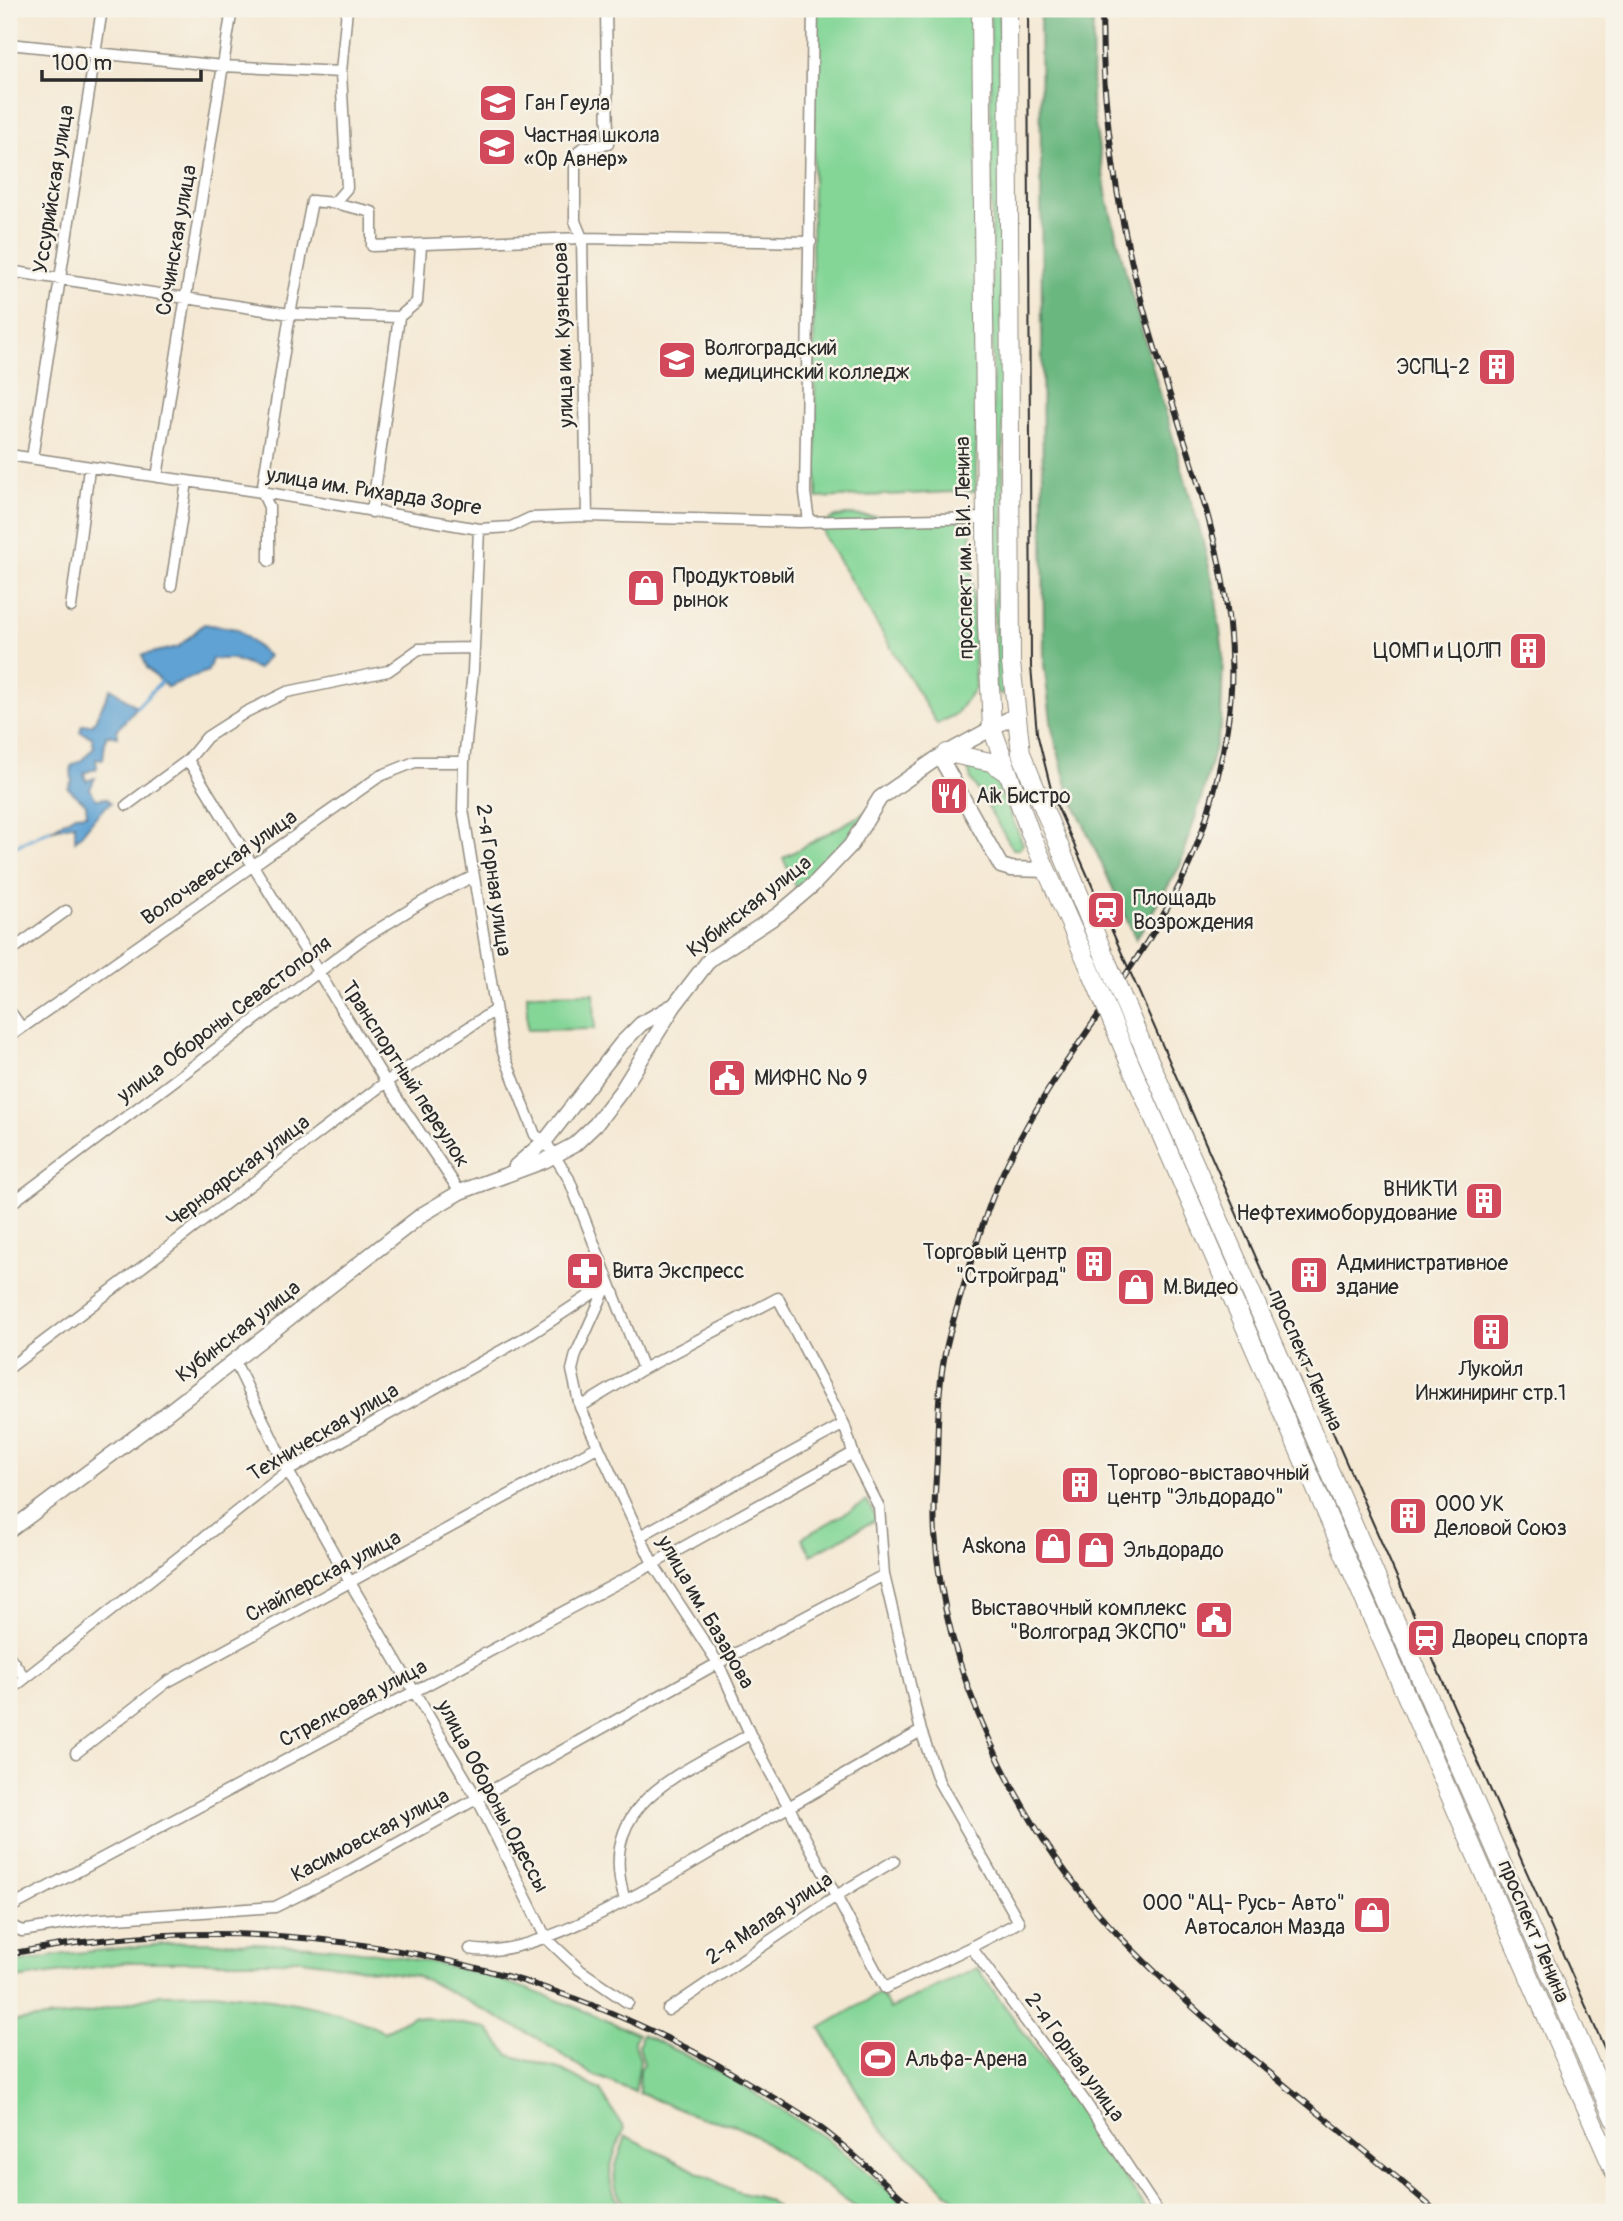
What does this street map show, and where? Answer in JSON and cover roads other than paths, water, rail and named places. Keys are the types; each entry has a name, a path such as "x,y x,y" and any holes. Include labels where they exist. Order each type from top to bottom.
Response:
{"main road":[{"name":"проспект им. В.И. Ленина","path":"981,9 986,624 992,729 1007,773 1128,1059"},
{"path":"1008,9 1011,649 1016,715"},
{"name":"проспект Ленина","path":"1016,715 1021,753 1139,1037 1614,2119"},
{"path":"944,755 991,762 1007,773"},
{"name":"проспект Ленина","path":"1128,1059 1614,2171"},
{"path":"1413,1709 1432,1701"},
{"path":"1526,1971 1540,1975 1546,1963"}],"street":[{"name":"Уссурийская улица","path":"32,458 93,53 102,9"},
{"name":"Сочинская улица","path":"157,477 232,9"},
{"path":"334,203 347,188 341,72 347,9"},
{"name":"улица им. Кузнецова","path":"587,516 582,238 575,221 575,156 582,148 608,144 606,9"},
{"path":"809,521 806,493 813,9"},
{"path":"9,44 223,66 341,72"},
{"path":"269,561 269,507 262,492 290,314 312,201 372,212 372,246 582,238 811,242"},
{"path":"9,271 58,281 290,314 399,317 418,302 421,246"},
{"path":"372,512 399,317"},
{"name":"улица им. Рихарда Зорге","path":"9,455 89,469 262,492 479,529 511,527 530,518 587,516 809,521 986,518"},
{"path":"71,607 89,469"},
{"path":"171,586 187,482"},
{"name":"2-я Горная улица","path":"479,529 463,809 502,1049 535,1135 545,1141 555,1156"},
{"path":"127,805 188,760 207,737 246,712 287,692 388,671 419,649 473,648"},
{"name":"Кубинская улица","path":"9,1531 154,1423 423,1214 460,1192 555,1156 574,1145 596,1124 629,1079 674,1006 710,959 779,914 823,876 850,845 880,798 944,755 1016,715"},
{"path":"944,755 1001,866 1011,869 1047,870"},
{"name":"Транспортный переулок","path":"188,760 386,1082 460,1192"},
{"name":"Волочаевская улица","path":"9,1037 380,776 415,762 464,762"},
{"name":"улица Обороны Севастополя","path":"9,1205 317,972 425,901 472,877"},
{"path":"9,952 66,911"},
{"name":"Кубинская улица","path":"501,1178 545,1141 621,1044 641,1024 674,1006"},
{"path":"9,1010 21,1027"},
{"name":"Черноярская улица","path":"9,1367 386,1082 495,1010"},
{"path":"555,1156 569,1179 643,1369"},
{"name":"улица им. Базарова","path":"608,1283 574,1362 573,1385 597,1447 653,1564 718,1664 750,1734 885,1988 971,1947"},
{"name":"Техническая улица","path":"9,1690 288,1471 531,1334 608,1283"},
{"path":"580,1407 643,1369 778,1298 844,1424 853,1453 879,1507 884,1575 921,1731 939,1782 1019,1922 971,1947"},
{"name":"улица Обороны Одессы","path":"234,1360 288,1471 478,1800 545,1938 580,1970 628,2003"},
{"path":"640,1536 844,1424"},
{"name":"Снайперская улица","path":"76,1753 167,1682 351,1584 597,1447"},
{"name":"Стрелковая улица","path":"9,1908 653,1564 853,1453"},
{"name":"Касимовская улица","path":"9,1925 22,1931 88,1920 275,1907 348,1871 718,1664 884,1575"},
{"path":"9,1656 25,1678"},
{"path":"470,1949 488,1953 545,1938 625,1900 921,1731"},
{"path":"625,1900 619,1881 624,1824 649,1793 750,1734"},
{"name":"2-я Малая улица","path":"668,2010 836,1896 894,1861"},
{"name":"2-я Горная улица","path":"971,1947 1084,2100 1158,2212"}],"water":[{"path":"204,624 237,629 268,656 258,669 233,659 212,659 208,671 167,687 147,668 142,655 178,647"},
{"path":"111,688 137,707 117,730 118,737 106,735 103,759 96,759 97,768 84,773 86,781 95,778 90,789 96,799 106,798 111,803 75,841 75,824 50,830 75,815 87,814 86,804 68,788 72,781 71,766 83,759 94,747 92,737 80,732 82,725 93,724"}],"waterway":[{"path":"137,707 161,682"},
{"path":"9,849 50,830"}],"tram line":[{"path":"1028,9 1031,667 1037,733 1053,797 1614,2070"}],"railway":[{"path":"1102,9 1109,130 1129,249 1149,328 1196,475 1222,575 1229,626 1231,677 1227,728 1208,813 1185,875 1156,928 1028,1123 1003,1172 981,1230 951,1327 941,1383 934,1514 941,1585 969,1691 990,1742 1016,1793 1075,1885 1109,1925 1187,2001 1269,2073 1437,2212"},
{"path":"9,1954 103,1940 198,1934 293,1937 387,1949 479,1969 570,1997 658,2034 742,2079 821,2128 918,2212"}],"place":[{"name":"Ган Геула","path":"498,103"},
{"name":"Частная школа «Ор Авнер»","path":"497,147"},
{"name":"Волгоградский медицинский колледж","path":"677,360"},
{"name":"ЭСПЦ-2","path":"1497,367"},
{"name":"Продуктовый рынок","path":"646,588"},
{"name":"ЦОМП и ЦОЛП","path":"1528,651"},
{"name":"Aik Бистро","path":"949,796"},
{"name":"Площадь Возрождения","path":"1106,910"},
{"name":"МИФНС № 9","path":"727,1078"},
{"name":"ВНИКТИ Нефтехимоборудование","path":"1484,1201"},
{"name":"Торговый центр \"Стройград\"","path":"1094,1264"},
{"name":"Вита Экспресс","path":"585,1271"},
{"name":"Административное здание","path":"1309,1275"},
{"name":"М.Видео","path":"1136,1287"},
{"name":"Лукойл Инжиниринг стр.1","path":"1491,1332"},
{"name":"Торгово-выставочный центр \"Эльдорадо\"","path":"1080,1485"},
{"name":"ООО УК Деловой Союз","path":"1408,1516"},
{"name":"Askona","path":"1053,1546"},
{"name":"Эльдорадо","path":"1096,1550"},
{"name":"Выставочный комплекс \"Волгоград ЭКСПО\"","path":"1214,1620"},
{"name":"Дворец спорта","path":"1426,1638"},
{"name":"ООО \"АЦ- Русь- Авто\" Автосалон Мазда","path":"1372,1915"},
{"name":"Альфа-Арена","path":"878,2059"}]}
